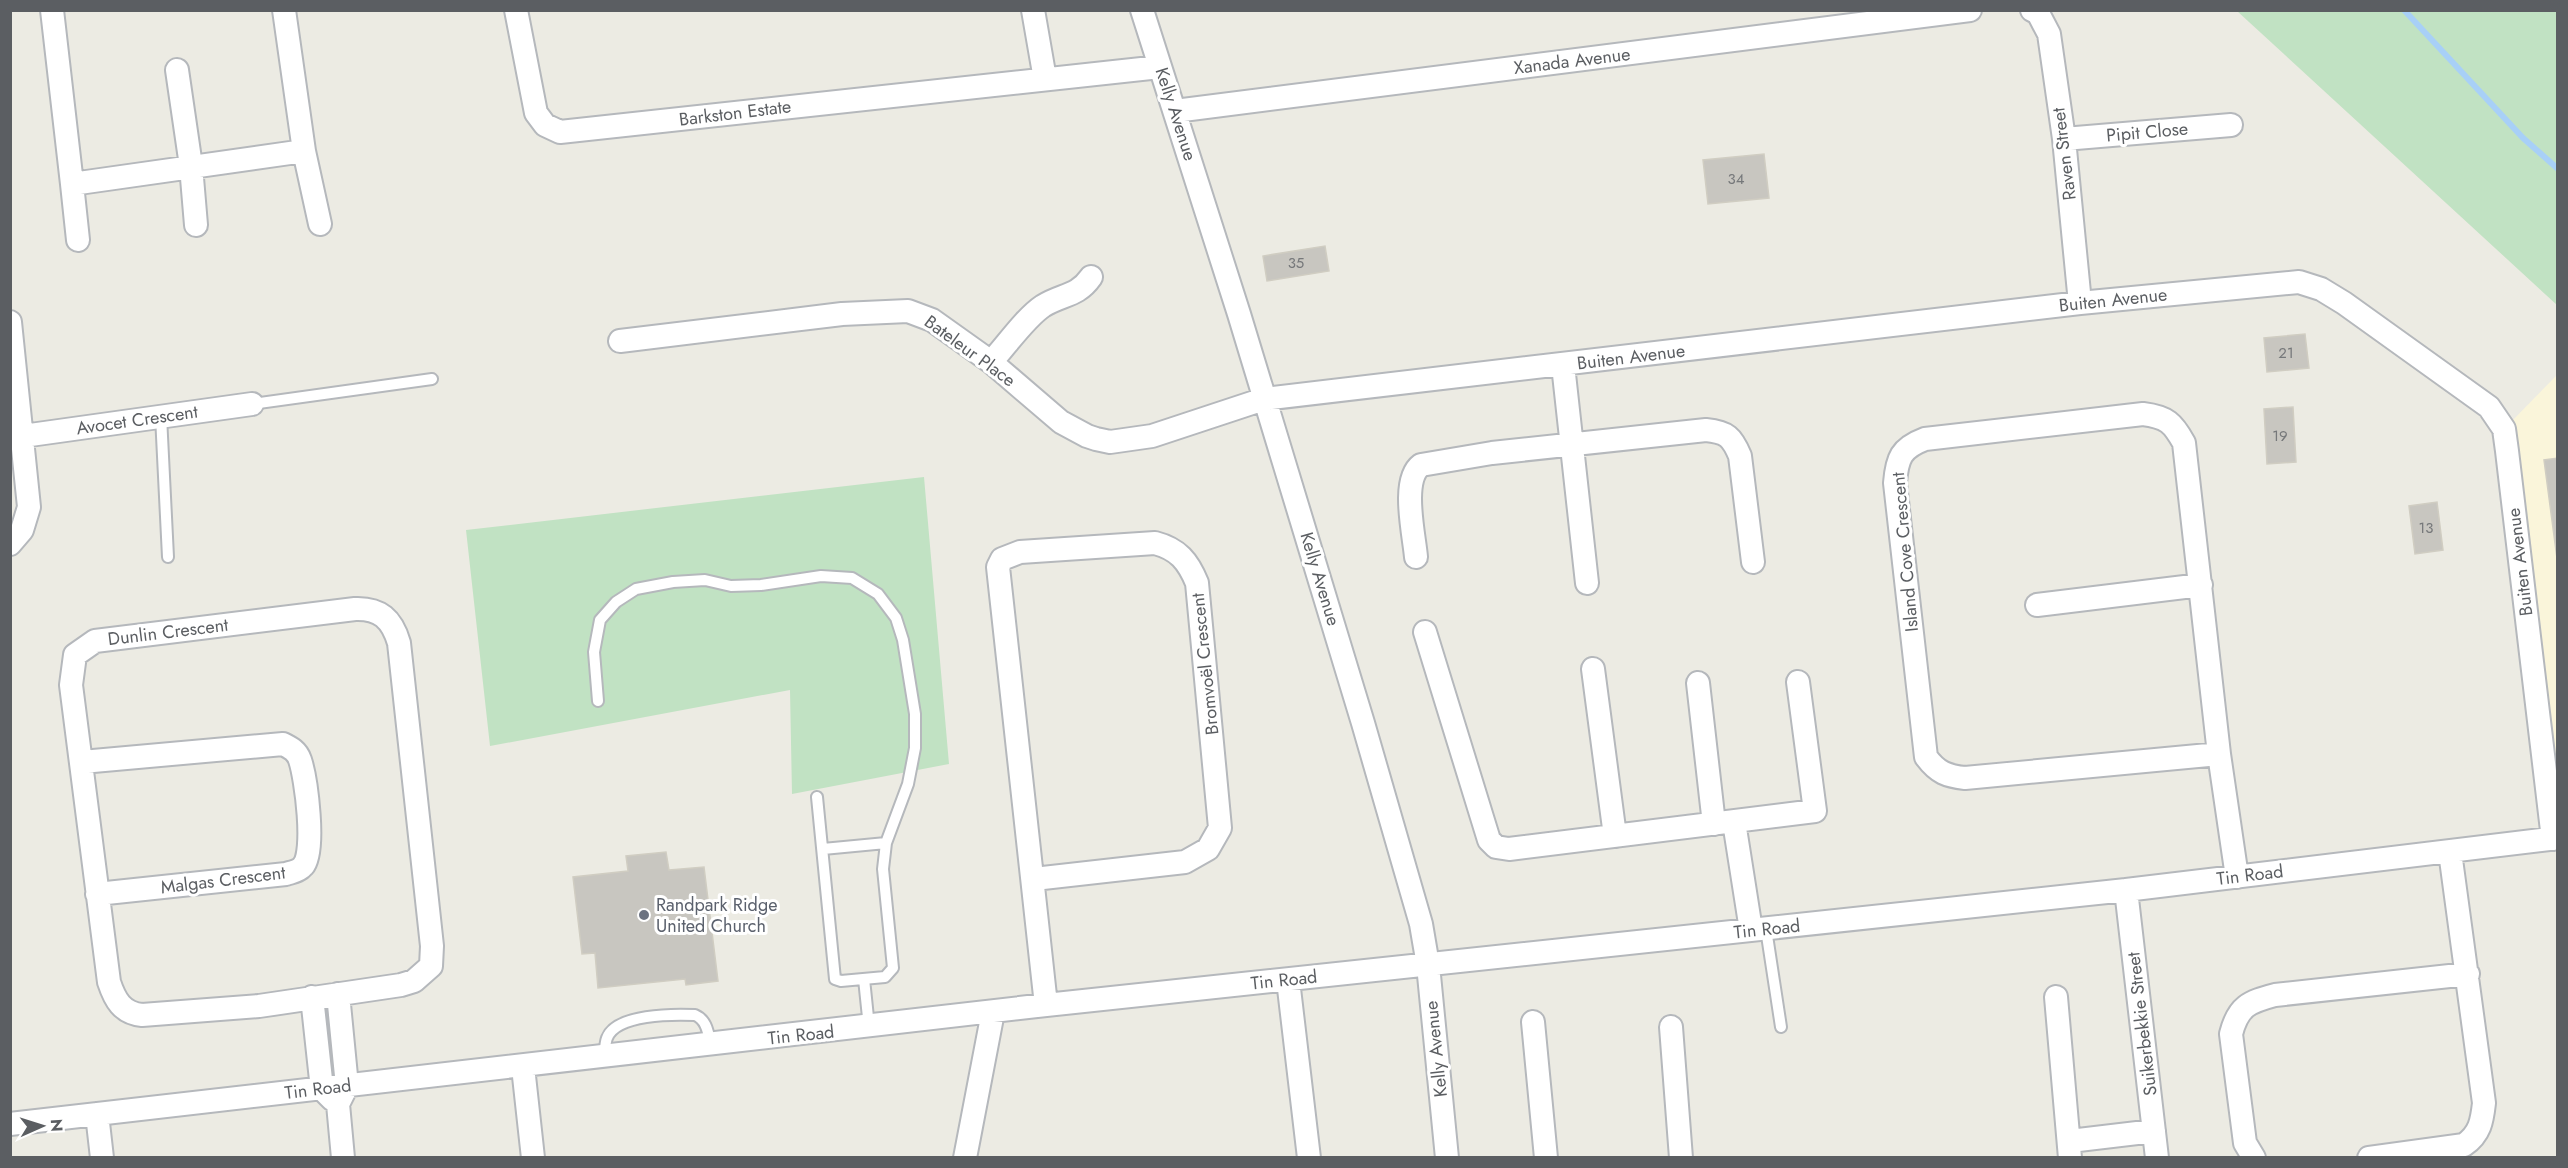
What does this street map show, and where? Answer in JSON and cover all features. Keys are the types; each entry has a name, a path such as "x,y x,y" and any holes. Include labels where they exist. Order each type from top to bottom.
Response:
{"street":[{"path":"52,10 78,240"},
{"path":"284,10 304,151 320,224"},
{"name":"Barkston Estate","path":"516,10 536,113 545,125 560,132 1160,67"},
{"path":"1033,10 1045,79"},
{"name":"Kelly Avenue","path":"1142,10 1367,735 1420,924 1428,965 1447,1158"},
{"name":"Xanada Avenue","path":"1175,111 1970,10"},
{"name":"Raven Street","path":"2032,10 2038,13 2049,34 2064,139 2080,303"},
{"path":"177,70 191,166 196,225"},
{"name":"Pipit Close","path":"2064,139 2231,125"},
{"path":"72,183 304,151"},
{"path":"991,362 1033,314 1043,306 1081,289 1091,277"},
{"name":"Buiten Avenue","path":"1264,399 2080,303 2299,282 2321,289 2344,303 2496,414 2504,429 2555,839"},
{"name":"Bateleur Place","path":"620,341 842,314 908,311 932,320 991,362 1061,422 1087,436 1110,442 1164,433 1223,411 1264,399"},
{"path":"10,322 29,507 22,530 10,543"},
{"path":"1563,365 1587,583"},
{"name":"Avocet Crescent","path":"23,436 252,404"},
{"name":"Island Cove Crescent","path":"2219,754 1965,778 1945,776 1935,769 1926,758 1895,483 1897,465 1909,445 1925,439 2143,414 2160,417 2170,422 2184,443 2219,754 2237,877"},
{"path":"1416,557 1409,486 1416,468 1427,463 1570,444 1706,430 1722,432 1735,444 1740,456 1753,562"},
{"name":"Bromvoël Crescent","path":"1034,879 1185,862 1208,849 1220,828 1197,583 1190,566 1174,549 1155,543 1036,550 1010,555 1002,559 998,567 1046,1005"},
{"path":"2037,605 2201,585"},
{"name":"Dunlin Crescent","path":"355,609 368,609 380,613 389,620 395,629 401,660 433,957 430,966 414,981 259,1006 142,1015 127,1012 113,994 109,982 97,894 72,676 75,655 88,645 125,637 355,609"},
{"path":"1425,632 1489,840 1496,847 1509,849 1815,812 1798,682"},
{"path":"1593,669 1615,836"},
{"path":"1698,683 1724,823 1759,930"},
{"name":"Malgas Crescent","path":"82,762 283,744 292,748 299,759 305,790 310,847 307,859 300,869 286,874 97,894"},
{"name":"Tin Road","path":"10,1124 336,1093 523,1066 1046,1005 2126,890 2555,839"},
{"path":"2369,1158 2464,1145 2474,1138 2482,1123 2484,1103 2450,852"},
{"name":"Suikerbekkie Street","path":"2126,890 2157,1158"},
{"path":"2254,1158 2245,1143 2231,1034 2235,1016 2246,1006 2253,1000 2275,995 2468,974"},
{"path":"1288,980 1309,1158"},
{"path":"338,994 336,1093 343,1158"},
{"path":"312,997 336,1093"},
{"path":"2056,997 2070,1149 2154,1131"},
{"path":"965,1158 993,1012"},
{"path":"1533,1022 1546,1158"},
{"path":"1671,1027 1681,1158"},
{"path":"523,1066 533,1158"},
{"path":"97,1114 102,1158"}],"lane":[{"path":"252,404 432,379"},
{"path":"161,417 168,557"},
{"path":"598,701 594,652 600,620 616,602 636,589 673,582 705,580 731,586 761,585 821,576 852,578 878,594 896,618 903,640 915,714 915,748 908,784 886,843 883,869 893,968 885,977 841,981 835,979 817,797"},
{"path":"823,849 886,843"},
{"path":"1759,930 1781,1027"},
{"path":"864,979 869,1027"},
{"path":"604,1057 607,1038 613,1029 619,1024 635,1019 695,1015 701,1017 711,1045"}],"shaded area":[{"path":"2557,375 2557,776 2511,422"}],"green space":[{"path":"2237,11 2557,11 2557,305"},
{"path":"924,477 949,764 792,794 790,690 490,746 466,530"}],"building":[{"path":"1764,154 1769,198 1708,204 1703,160"},
{"path":"1325,246 1329,271 1267,281 1263,256"},
{"path":"2305,334 2309,368 2267,372 2264,338"},
{"path":"2293,407 2296,462 2267,464 2264,409"},
{"path":"2558,458 2558,566 2544,460"},
{"path":"2437,502 2443,550 2415,554 2409,506"},
{"name":"Randpark Ridge United Church","path":"666,852 669,870 704,867 718,981 686,985 685,979 598,988 595,953 582,954 573,877 628,871 626,856"}],"waterway":[{"path":"2404,10 2523,138 2558,169"}],"place":[{"name":"Randpark Ridge United Church","path":"644,915"}]}
